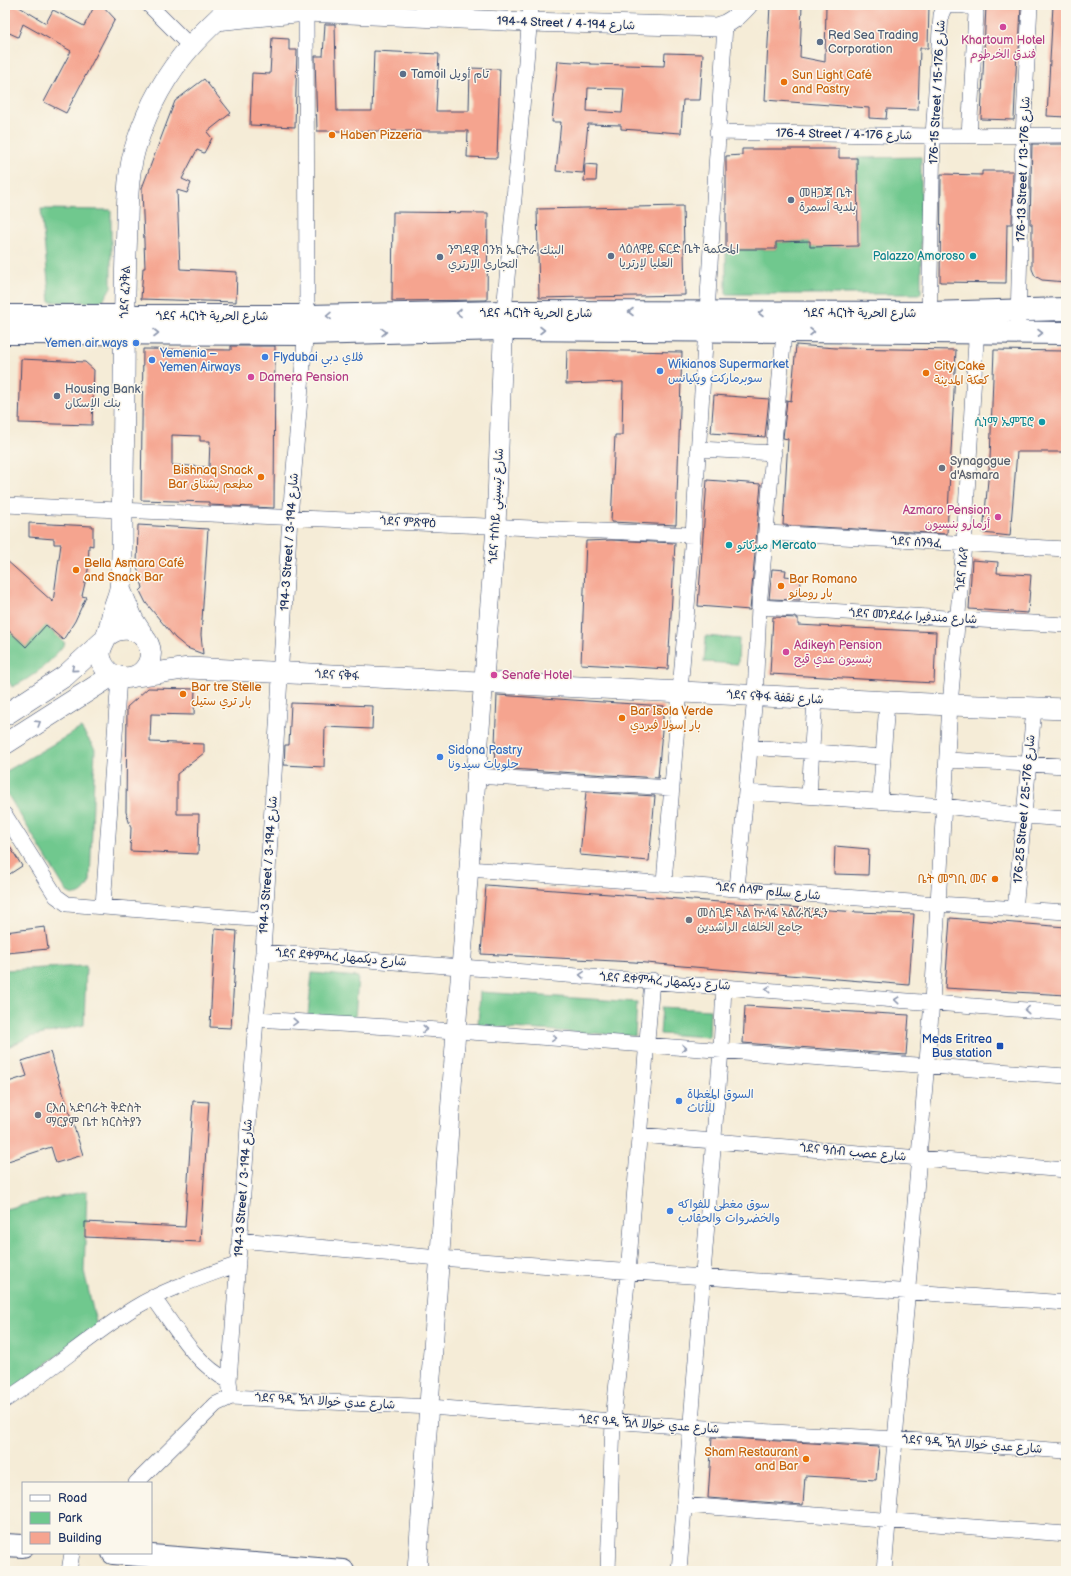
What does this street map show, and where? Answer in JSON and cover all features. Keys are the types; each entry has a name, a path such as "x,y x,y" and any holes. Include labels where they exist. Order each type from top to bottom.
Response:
{"main road":[{"name":"ጎደና ፈንቅል","path":"105,639 120,589 123,511 124,324 130,175 136,144 151,107 169,76 190,46 232,5"},
{"name":"ጎደና ሓርነት شارع الحرية","path":"5,316 124,324 307,325 504,321 977,323 1018,322 1066,309"},
{"name":"ጎደና ሓርነት شارع الحرية","path":"1018,322 1066,333"},
{"name":"ጎደና ሓርነት شارع الحرية","path":"5,333 124,324"},
{"name":"ጎደና ፈንቅል","path":"120,589 133,620 146,640"},
{"path":"5,715 65,676 105,639 114,631 126,628 138,631 146,640 150,658 142,671 123,676 102,664 100,650 105,639"},
{"name":"ጎደና ናቅፋ","path":"146,640 160,653 190,668"},
{"name":"ጎደና ናቅፋ","path":"5,744 123,676 190,668 484,683"},
{"name":"ጎደና ናቅፋ شارع نقفة","path":"484,683 1034,709 1066,709"},
{"path":"5,1545 22,1546"},
{"path":"119,1554 180,1565 343,1571"}],"street":[{"path":"149,5 190,46"},
{"path":"664,882 693,535 707,322 717,132 725,25 736,18 748,5"},
{"name":"176-13 Street / شارع 176-13","path":"1018,322 1023,136 1030,5"},
{"name":"176-15 Street / شارع 176-15","path":"929,323 933,136 941,15 945,6 970,6 976,13 969,136"},
{"name":"194-4 Street / شارع 194-4","path":"216,21 306,9 530,14 716,27 725,25"},
{"name":"194-3 Street / شارع 194-3","path":"231,1397 229,1381 256,1019 263,952 290,517 307,325 306,9"},
{"path":"504,321 530,14"},
{"name":"176-4 Street / شارع 176-4","path":"717,132 933,136 1066,135"},
{"name":"ጎደና ተሰነይ شارع تيسيني","path":"417,1571 456,1031 496,527 504,321"},
{"path":"737,888 755,696 759,607 767,533 785,322"},
{"name":"ጎደና ሰራየ","path":"884,1571 932,1002 950,705 964,544 977,323"},
{"path":"699,449 774,453"},
{"name":"ጎደና ምጽዋዕ","path":"5,505 693,535"},
{"name":"ጎደና ሰንዓፈ","path":"767,533 1066,549"},
{"name":"ጎደና መንደፈራ شارع مندفيرا","path":"759,607 1066,625"},
{"path":"103,906 123,676"},
{"path":"809,796 815,699"},
{"path":"880,801 887,702"},
{"name":"176-25 Street / شارع 176-25","path":"1015,910 1025,816 1029,746 1034,709"},
{"path":"750,747 882,757"},
{"path":"947,760 1066,766"},
{"path":"476,776 672,788"},
{"path":"746,792 945,806 1025,816 1066,818"},
{"path":"5,815 56,896 67,904 264,920"},
{"name":"ጎደና ሰላም شارع سلام","path":"469,869 664,882 1015,910 1066,912"},
{"name":"ጎደና ደቀምሓረ شارع ديكمهار","path":"263,952 1066,1012"},
{"path":"608,1571 613,1421 628,1273 652,980"},
{"path":"679,1571 703,1277 712,1140 721,1050 724,986"},
{"path":"256,1019 456,1031 1066,1076"},
{"name":"ጎደና ዓሰብ شارع عصب","path":"640,1135 1066,1170"},
{"path":"239,1240 628,1273 1066,1303"},
{"path":"5,1400 26,1387 133,1309 153,1297 238,1264"},
{"path":"153,1297 201,1362 215,1374 229,1381"},
{"path":"137,1482 216,1404 231,1397"},
{"name":"ጎደና ዓዲ ዃላ شارع عدي خوالا","path":"231,1397 430,1407 690,1427 895,1438 1066,1451"},
{"path":"684,1505 1066,1534"},
{"path":"69,1571 72,1554"}],"green space":[{"path":"921,157 921,294 726,294 726,249 776,249 776,242 810,241 810,247 858,246 857,158"},
{"path":"41,209 111,210 111,287 104,299 97,302 50,302"},
{"path":"42,622 65,643 42,668 28,679 12,687 5,674 5,627 26,647 38,634 35,630"},
{"path":"706,636 739,639 738,664 704,662"},
{"path":"81,728 95,749 90,881 81,893 75,895 67,892 5,790 5,772"},
{"path":"86,966 84,1025 30,1037 5,1048 5,970"},
{"path":"312,973 358,977 355,1019 308,1015"},
{"path":"480,992 637,1002 635,1036 478,1026"},
{"path":"662,1007 710,1010 709,1037 660,1034"},
{"path":"87,1191 84,1271 97,1327 5,1394 5,1209"}],"building":[{"path":"5,5 16,5 46,23 53,10 84,26 95,5 102,5 115,19 66,113 44,102 71,51 23,24 18,37 5,31"},
{"path":"770,5 802,5 800,57 825,62 826,5 929,5 928,48 920,48 918,110 887,109 886,119 869,118 869,108 765,100"},
{"path":"986,5 1021,5 1014,120 981,119"},
{"path":"1053,5 1066,5 1066,117 1047,116"},
{"path":"325,24 335,24 337,111 372,111 374,51 439,54 436,111 469,111 470,68 500,69 497,158 467,157 468,131 317,131 315,56 323,56"},
{"path":"272,38 289,39 289,50 297,50 295,127 250,125 252,73 270,74"},
{"path":"665,53 703,54 700,100 683,100 681,133 621,129 621,125 588,124 583,173 556,171 561,122 552,122 558,61 590,64 664,66","holes":["588,88 624,89 622,113 587,111"]},
{"path":"204,79 231,113 207,132 212,138 204,153 197,150 182,179 191,183 187,193 177,190 180,269 237,272 236,302 141,299 143,268 145,268 142,188 175,101"},
{"path":"1032,144 1066,144 1066,282 1042,280 1035,276 1032,269 1032,224 1030,224"},
{"name":"መዘጋጃ ቤት بلدية أسمرة","path":"742,149 839,149 839,158 857,158 858,246 810,247 810,241 776,242 776,249 726,249 726,156 742,155"},
{"path":"585,164 597,165 596,181 584,181"},
{"path":"982,171 1013,171 1012,224 1007,224 1006,283 940,282 941,174 982,175"},
{"name":"ላዕለዋይ ፍርድ ቤት المحكمة العليا لإرتريا","path":"683,206 685,295 539,298 537,209"},
{"name":"ንግዳዊ ባንክ ኤርትራ البنك التجاري الإرتري","path":"393,212 488,213 487,300 392,301"},
{"path":"796,345 836,348 956,350 947,534 783,525 788,439 783,438 787,400 791,401"},
{"path":"231,346 275,346 274,508 209,505 209,502 141,500 143,349 231,350","holes":["172,435 200,436 200,441 210,441 209,467 172,465"]},
{"path":"567,350 682,352 676,525 611,522 615,435 622,435 623,382 566,384"},
{"path":"994,350 1066,351 1064,452 1017,452 1010,536 983,533 990,459"},
{"name":"Housing Bank بنك الإسكان","path":"21,359 85,362 94,370 92,425 19,423"},
{"path":"714,395 769,399 765,437 711,433"},
{"name":"ميركاتو Mercato","path":"707,480 761,484 750,610 698,606"},
{"path":"29,523 93,526 93,546 89,545 88,570 82,596 86,597 75,621 63,640 46,625 26,647 5,627 5,559 53,602 61,544 54,544 54,539 29,537"},
{"path":"138,525 208,529 201,635 203,654 187,648 175,638 146,603 140,591 143,588 137,566"},
{"path":"611,540 675,543 668,669 581,664 586,541"},
{"path":"972,560 998,562 997,573 1031,575 1028,613 969,609"},
{"path":"772,569 786,570 785,576 801,578 800,600 769,599"},
{"path":"773,617 798,618 798,625 936,632 934,683 770,674"},
{"path":"148,688 195,689 194,715 151,714 150,742 204,744 204,753 177,774 177,814 199,814 198,854 130,851 131,828 126,812 127,707"},
{"path":"497,695 664,706 658,778 494,768"},
{"path":"291,703 373,706 372,729 325,727 324,767 284,765 285,745 289,745"},
{"path":"586,792 655,796 649,861 580,855"},
{"path":"5,839 22,866 5,877"},
{"path":"835,846 869,849 868,875 834,874"},
{"path":"486,885 857,912 914,914 909,985 634,962 481,954"},
{"path":"950,918 1066,927 1066,995 945,988"},
{"path":"45,927 48,949 7,953 5,932"},
{"path":"215,929 237,931 231,1028 210,1027"},
{"path":"745,1006 909,1015 906,1055 743,1043"},
{"name":"ርእሰ ኣድባራት ቅድስት ማርያም ቤተ ክርስትያን","path":"50,1052 83,1155 56,1163 51,1147 5,1162 5,1083 27,1076 22,1061"},
{"path":"193,1101 209,1102 200,1242 85,1237 85,1222 185,1227"},
{"path":"712,1437 879,1447 876,1480 805,1476 803,1505 708,1498"}],"place":[{"name":"Khartoum Hotel فندق الخرطوم","path":"1003,27"},
{"name":"Red Sea Trading Corporation","path":"820,42"},
{"name":"Tamoil تام أويل","path":"403,74"},
{"name":"Sun Light Café and Pastry","path":"784,82"},
{"name":"Haben Pizzeria","path":"332,135"},
{"name":"መዘጋጃ ቤት بلدية أسمرة","path":"791,200"},
{"name":"ላዕለዋይ ፍርድ ቤት المحكمة العليا لإرتريا","path":"611,256"},
{"name":"Palazzo Amoroso","path":"973,256"},
{"name":"ንግዳዊ ባንክ ኤርትራ البنك التجاري الإرتري","path":"440,257"},
{"name":"Yemen air ways","path":"136,343"},
{"name":"Flydubai فلاي دبي","path":"265,357"},
{"name":"Yemenia – Yemen Airways","path":"152,360"},
{"name":"Wikianos Supermarket سوبرماركت ويكيانس","path":"660,371"},
{"name":"City Cake كعكة المدينة","path":"926,373"},
{"name":"Damera Pension","path":"251,377"},
{"name":"Housing Bank بنك الإسكان","path":"57,396"},
{"name":"ሲነማ ኤምፔሮ","path":"1042,422"},
{"name":"Synagogue d'Asmara","path":"942,468"},
{"name":"Bishnaq Snack Bar مطعم بشناق","path":"261,477"},
{"name":"Azmaro Pension أزمارو بنسيون","path":"998,517"},
{"name":"ميركاتو Mercato","path":"729,545"},
{"name":"Bella Asmara Café and Snack Bar","path":"76,570"},
{"name":"Bar Romano بار رومانو","path":"781,586"},
{"name":"Adikeyh Pension بنسيون عدي قيح","path":"786,652"},
{"name":"Senafe Hotel","path":"494,675"},
{"name":"Bar tre Stelle بار تري ستيل","path":"183,694"},
{"name":"Bar Isola Verde بار إسولا فيردي","path":"622,718"},
{"name":"Sidona Pastry حلويات سيدونا","path":"440,757"},
{"name":"ቤት መግቢ መና","path":"995,879"},
{"name":"መስጊድ ኣል ኵላፋ ኣልራሺዲን جامع الخلفاء الراشدين","path":"689,920"},
{"name":"Meds Eritrea Bus station","path":"1000,1046"},
{"name":"السوق المغطاة للأثاث","path":"679,1101"},
{"name":"ርእሰ ኣድባራት ቅድስት ማርያም ቤተ ክርስትያን","path":"38,1115"},
{"name":"سوق مغطى للفواكه والخضروات والحقائب","path":"670,1211"},
{"name":"Sham Restaurant and Bar","path":"806,1459"}]}
